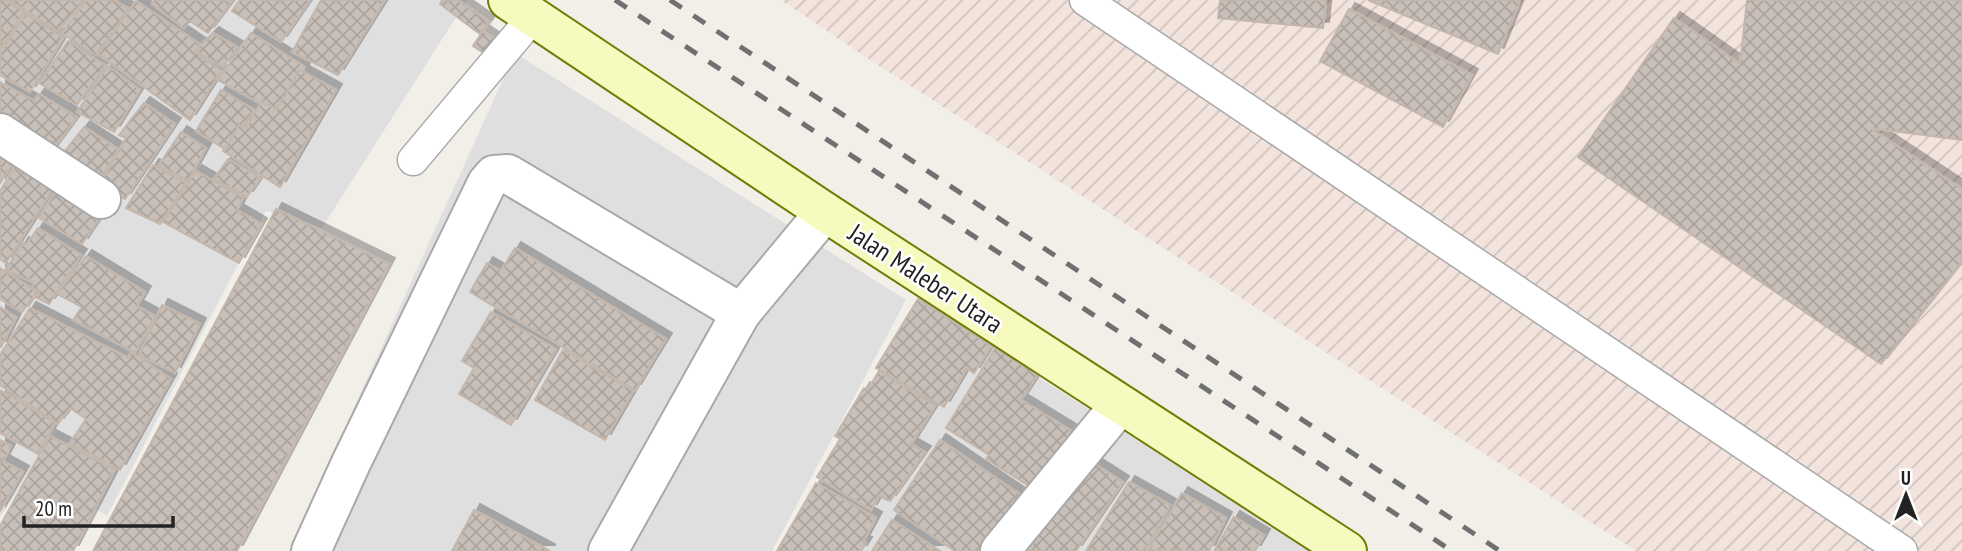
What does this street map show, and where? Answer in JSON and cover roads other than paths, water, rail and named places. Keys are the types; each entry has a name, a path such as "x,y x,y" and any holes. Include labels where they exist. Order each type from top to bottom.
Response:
{"street":[{"name":"Jalan Maleber Utara","path":"520,8 825,212 1347,551"},
{"path":"0,134 100,199"},
{"path":"312,551 351,463 486,183 494,175 508,174 741,313"},
{"path":"608,551 741,313 825,212"},
{"path":"1000,551 1120,405"}],"lane":[{"path":"1085,0 1902,551"},
{"path":"413,160 520,8"}],"railway":[{"path":"615,0 1452,551"},
{"path":"670,0 1500,551"}]}
